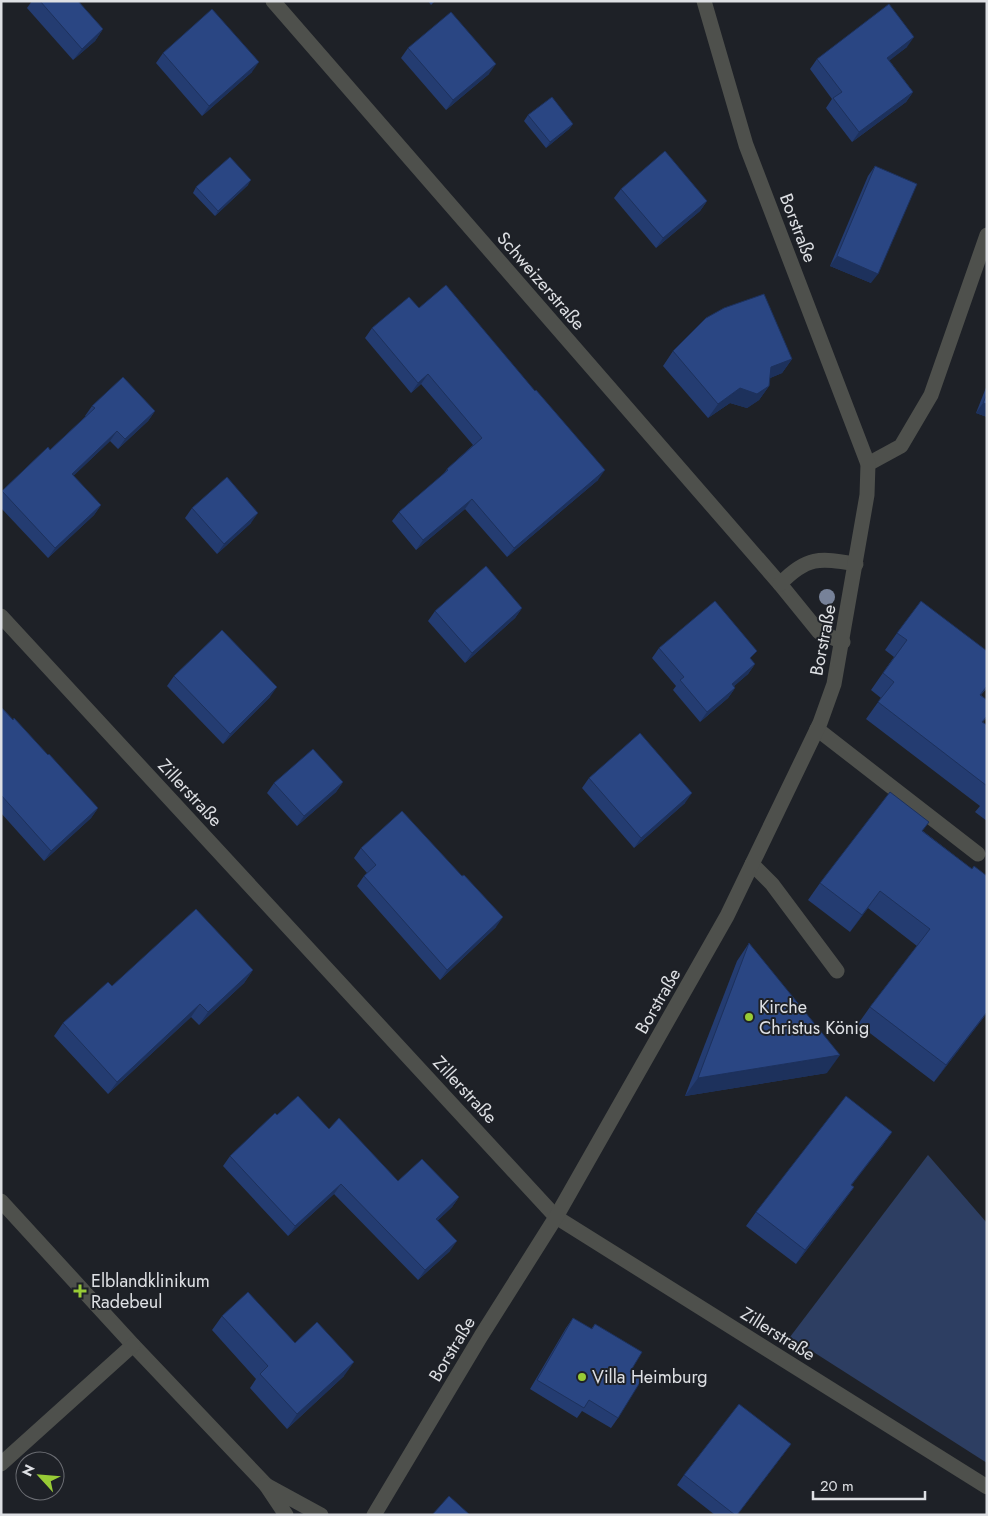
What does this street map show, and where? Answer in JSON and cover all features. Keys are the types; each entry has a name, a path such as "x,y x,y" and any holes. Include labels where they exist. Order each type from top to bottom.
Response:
{"street":[{"name":"Schweizerstraße","path":"273,1 780,584 819,632 842,642"},
{"name":"Borstraße","path":"374,1515 481,1336 556,1217 728,916 817,729 834,684 867,495 868,464 746,145 704,1"},
{"path":"868,464 901,446 931,394 987,235"},
{"path":"780,584 793,571 806,563 824,559 856,564"},
{"name":"Zillerstraße","path":"1,616 556,1217 987,1487"},
{"path":"817,729 978,854"},
{"path":"752,864 772,884 837,971"},
{"path":"1,1201 133,1345 266,1485 286,1515"},
{"path":"1,1464 133,1345"},
{"path":"266,1485 320,1515"}],"shaded area":[{"path":"928,1155 987,1223 987,1463 790,1337"}],"building":[{"path":"40,1 78,1 103,29 82,49"},
{"path":"889,4 914,37 887,58 913,92 859,132 833,98 842,92 817,59"},
{"path":"212,9 259,62 209,106 163,53"},
{"path":"451,12 496,64 453,100 408,48"},
{"path":"552,97 573,124 550,142 528,115"},
{"path":"665,151 707,201 663,238 621,189"},
{"path":"230,157 251,180 218,211 196,187"},
{"path":"875,166 917,184 878,274 837,256"},
{"path":"446,285 535,391 605,470 514,548 472,499 423,540 399,512 482,438 428,374 418,383 372,328 409,297 419,308"},
{"path":"764,294 792,359 771,367 769,386 757,394 740,388 718,404 673,351 706,318 724,308"},
{"path":"123,377 155,411 125,439 117,431 72,474 101,505 55,548 2,491 48,447 50,450 95,408 92,406"},
{"path":"987,394 987,404 983,403"},
{"path":"227,477 258,513 224,544 192,508"},
{"path":"486,566 522,608 472,653 435,611"},
{"path":"715,601 757,651 750,658 755,664 732,684 735,688 707,712 680,680 684,677 659,648"},
{"path":"921,601 987,651 987,686 980,695 987,700 987,716 982,722 987,725 987,786 878,702 894,682 883,673 907,640 897,633"},
{"path":"222,630 277,687 230,734 174,676"},
{"path":"1,707 49,754 98,808 51,851 1,795"},
{"path":"640,733 692,793 641,838 589,778"},
{"path":"313,749 343,782 304,816 274,783"},
{"path":"890,792 929,822 922,831 972,869 974,866 987,876 987,1012 946,1065 870,1007 930,929 880,891 862,915 820,883"},
{"path":"402,811 503,917 447,970 364,876 376,865 361,848"},
{"path":"196,909 253,970 208,1012 200,1004 117,1082 63,1023 108,982 112,986"},
{"name":"Kirche Christus König","path":"749,943 840,1055 698,1078"},
{"path":"298,1096 329,1129 339,1118 398,1181 422,1159 459,1197 436,1219 457,1241 425,1270 341,1184 295,1226 230,1156 275,1113 277,1115"},
{"path":"846,1096 892,1132 851,1185 854,1187 805,1250 756,1212"},
{"path":"248,1292 295,1343 317,1322 354,1362 297,1414 260,1374 268,1366 222,1316"},
{"name":"Villa Heimburg","path":"573,1318 592,1329 595,1324 642,1352 630,1372 642,1379 618,1418 589,1400 584,1408 537,1380"},
{"path":"739,1404 791,1444 737,1515 735,1515 684,1475"},
{"path":"449,1496 470,1515 432,1515"}],"place":[{"name":"Kirche Christus König","path":"749,1017"},
{"name":"Elblandklinikum Radebeul","path":"80,1291"},
{"name":"Villa Heimburg","path":"582,1377"}]}
